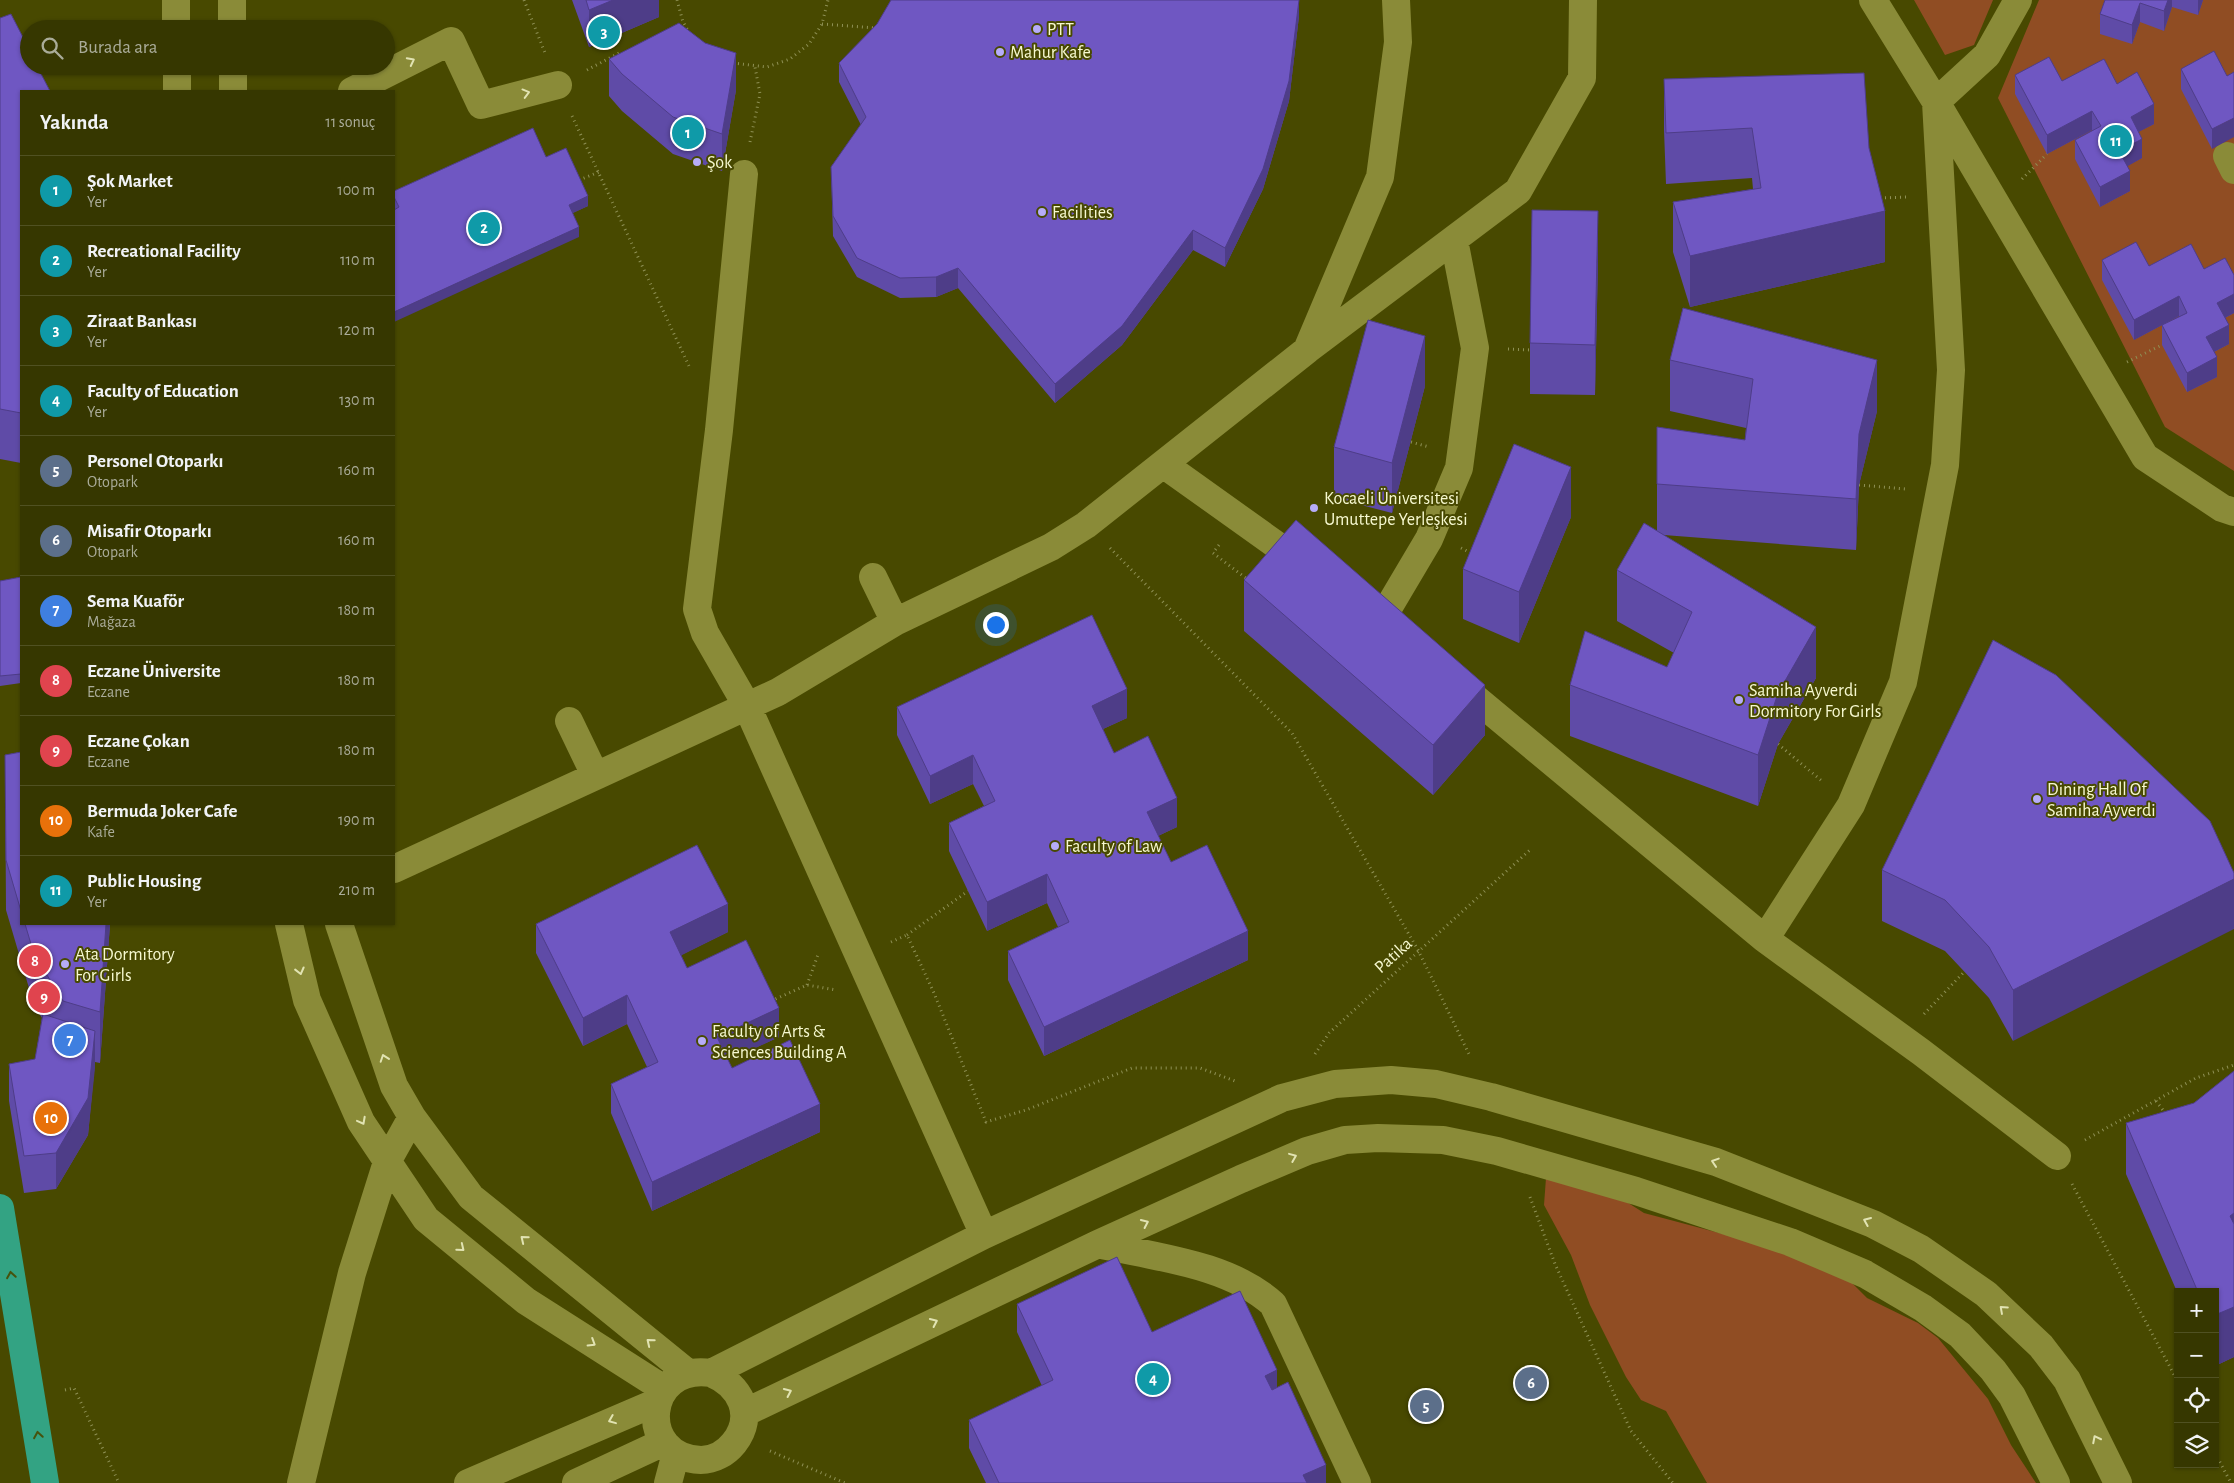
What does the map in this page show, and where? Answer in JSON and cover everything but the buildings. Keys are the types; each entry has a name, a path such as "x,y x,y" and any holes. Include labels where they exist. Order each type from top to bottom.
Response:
{"highway":[{"path":"0,1208 46,1483"}],"street":[{"path":"176,0 176,20"},
{"path":"232,0 232,20"},
{"path":"1307,350 1380,177 1398,42 1396,0"},
{"path":"395,869 778,692 895,622 1051,546 1086,525 1307,350 1518,191 1582,78 1583,0"},
{"path":"1873,0 1936,102 2145,457 2222,508 2234,512"},
{"path":"1936,102 1987,55 2018,0"},
{"path":"395,69 451,41 481,105 558,85"},
{"path":"177,75 177,90"},
{"path":"233,75 234,90"},
{"path":"354,90 384,75"},
{"path":"1765,939 1851,805 1903,682 1944,465 1951,370 1936,102"},
{"path":"744,174 719,430 697,609 704,633 747,706 984,1235"},
{"path":"1381,620 1429,539 1459,468 1475,348 1454,240"},
{"path":"1163,464 1326,580"},
{"path":"872,577 895,622"},
{"path":"1358,603 1404,638"},
{"path":"1441,670 1765,939 1901,1038 2057,1156"},
{"path":"569,721 595,775"},
{"path":"289,925 307,1000 361,1122 426,1219 526,1301 660,1395"},
{"path":"339,925 394,1086 412,1117 472,1197 700,1373 723,1378 734,1387 741,1399 741,1425 730,1448 704,1471 691,1459 670,1448 655,1423 660,1395"},
{"path":"468,1483 660,1395 675,1378 700,1373 984,1235 1285,1097 1335,1084 1391,1080 1436,1084 1491,1097 1716,1162 1873,1224 1922,1249 1986,1294 2041,1346 2067,1380 2118,1483"},
{"path":"301,1483 352,1272 387,1162 412,1117"},
{"path":"741,1425 1098,1244 1241,1178 1307,1151 1345,1140 1378,1138 1443,1140 1514,1156 1636,1191 1790,1242 1865,1274 1923,1308 1960,1335 1993,1370 2012,1396 2056,1483"},
{"path":"1098,1244 1186,1264 1228,1276 1259,1291 1274,1304 1357,1483"},
{"path":"576,1483 670,1448"},
{"path":"668,1483 670,1448"}],"path":[{"path":"524,0 558,85 690,368"},
{"path":"677,0 683,22 692,36"},
{"path":"727,62 767,67 790,59 809,44 822,24 828,0"},
{"path":"674,26 683,22"},
{"path":"822,24 886,29"},
{"path":"558,85 624,51"},
{"path":"744,174 760,94 755,67"},
{"path":"577,181 599,172"},
{"path":"1859,485 1939,492"},
{"path":"1086,525 1292,733 1418,950 1491,1097"},
{"path":"1778,744 1851,805"},
{"name":"Patika","path":"1285,1097 1329,1033 1532,848"},
{"path":"860,957 907,935 968,891"},
{"path":"907,935 934,993 986,1122 1026,1110 1132,1068 1200,1068 1285,1097"},
{"path":"1901,1038 1964,972"},
{"path":"763,1004 807,985 878,998"},
{"path":"2176,1378 2057,1156 2196,1078 2234,1065"},
{"path":"2156,1101 2167,1116"},
{"path":"1514,1156 1555,1264 1631,1431 1673,1483"},
{"path":"74,1388 119,1483"},
{"path":"741,1425 845,1483"},
{"path":"2219,1460 2231,1483"}],"shaded area":[{"path":"1914,0 1993,0 1974,45 1945,55"},
{"path":"2039,0 2234,0 2234,471 2165,427 1998,98"},
{"path":"1546,1178 1622,1199 1644,1213 1772,1247 1848,1279 1867,1298 1918,1323 1938,1338 1988,1399 2011,1445 2036,1483 1707,1483 1666,1411 1641,1400 1626,1377 1590,1305 1571,1255 1544,1205"}],"place":[{"name":"PTT","path":"1037,29"},
{"name":"Ziraat Bankası","path":"604,32"},
{"name":"Mahur Kafe","path":"1000,52"},
{"name":"Şok Market","path":"688,133"},
{"name":"Public Housing","path":"2116,141"},
{"name":"Şok","path":"697,162"},
{"name":"Facilities","path":"1042,212"},
{"name":"Recreational Facility","path":"484,228"},
{"name":"Kocaeli Üniversitesi Umuttepe Yerleşkesi","path":"1314,508"},
{"name":"Samiha Ayverdi Dormitory For Girls","path":"1739,700"},
{"name":"Dining Hall Of Samiha Ayverdi","path":"2037,799"},
{"name":"Faculty of Law","path":"1055,846"},
{"name":"Eczane Üniversite","path":"35,961"},
{"name":"Ata Dormitory For Girls","path":"65,964"},
{"name":"Eczane Çokan","path":"44,997"},
{"name":"Sema Kuaför","path":"70,1040"},
{"name":"Faculty of Arts & Sciences Building A","path":"702,1041"},
{"name":"Bermuda Joker Cafe","path":"51,1118"},
{"name":"Faculty of Education","path":"1153,1379"},
{"name":"Misafir Otoparkı","path":"1531,1383"},
{"name":"Personel Otoparkı","path":"1426,1406"}]}
